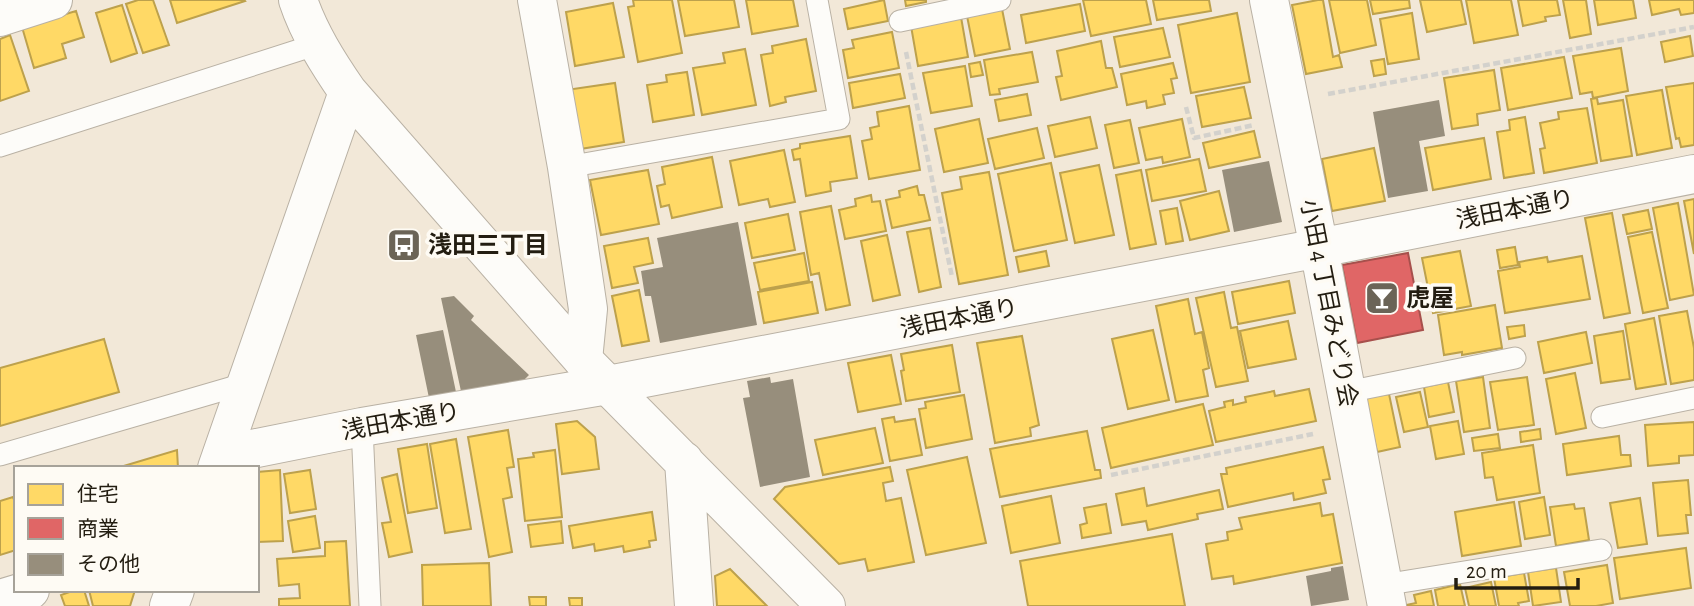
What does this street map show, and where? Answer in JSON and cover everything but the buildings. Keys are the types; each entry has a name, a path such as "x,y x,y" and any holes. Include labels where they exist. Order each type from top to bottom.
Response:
{"street":[{"path":"0,17 53,0"},
{"path":"298,0 304,18 327,62 348,92 595,373 826,606"},
{"path":"537,0 567,167 595,373"},
{"name":"小田 4 丁目みどり会","path":"1269,0 1320,248 1385,596"},
{"path":"220,461 348,92"},
{"name":"浅田本通り","path":"220,461 595,373 961,317 1694,174"},
{"path":"684,461 694,606"},
{"path":"0,599 23,592"}],"lane":[{"path":"567,167 839,119 817,0"},
{"path":"900,21 1000,0"},
{"path":"0,146 318,44"},
{"path":"1350,409 1515,358"},
{"path":"0,456 247,383"},
{"path":"1602,417 1694,398"},
{"path":"362,427 370,606"},
{"path":"1385,596 1601,550"}],"path":[{"path":"900,21 961,317"},
{"path":"1186,107 1194,138 1291,109 1694,27"},
{"path":"1111,475 1350,409"}],"place":[{"name":"浅田三丁目","path":"404,245"},
{"name":"虎屋","path":"1382,298"}]}
